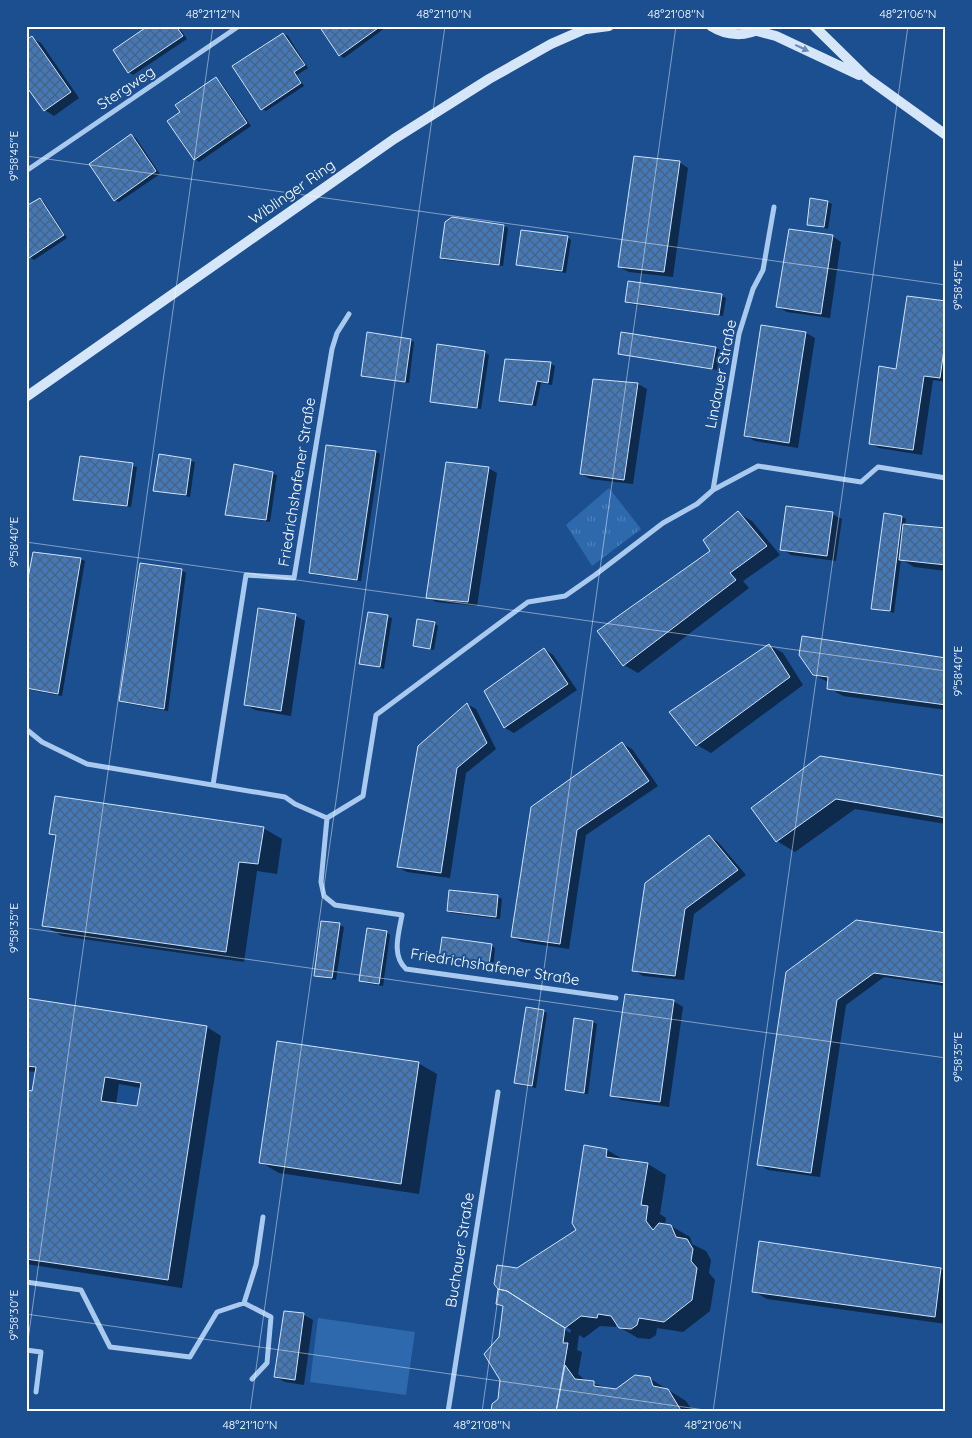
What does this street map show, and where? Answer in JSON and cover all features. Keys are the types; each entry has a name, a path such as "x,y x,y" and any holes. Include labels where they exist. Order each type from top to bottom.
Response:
{"main road":[{"name":"Wiblinger Ring","path":"26,397 394,139 489,79 551,44 589,28 609,26"},
{"path":"711,26 732,34 761,29 867,78"},
{"path":"814,26 867,78 946,135"}],"street":[{"name":"Stergweg","path":"26,171 239,26"},
{"name":"Lindauer Straße","path":"713,490 739,334 753,289 764,270 774,207"},
{"name":"Friedrichshafener Straße","path":"213,786 246,575 294,578 332,349 337,333 349,314"},
{"path":"26,729 42,742 87,764 285,797 295,804 327,818 362,796 376,715 522,606 528,602 565,596 663,523 697,504 713,490 758,466 861,482 878,467 946,478"},
{"name":"Friedrichshafener Straße","path":"327,818 321,882 324,896 335,905 402,915 397,954 400,963 406,969 616,998"},
{"name":"Buchauer Straße","path":"448,1412 498,1092"},
{"path":"244,1303 256,1265 263,1217"},
{"path":"26,1282 81,1290 110,1347 190,1357 217,1312 244,1303 272,1317 267,1363 252,1380"},
{"path":"26,1350 41,1352 36,1392"}],"green space":[{"path":"609,488 641,529 592,566 566,525"},
{"path":"318,1318 415,1332 406,1395 310,1382"}],"building":[{"path":"148,26 176,26 183,36 128,73 113,50"},
{"path":"321,26 381,26 339,56 321,29"},
{"path":"283,33 305,65 294,72 301,83 261,110 232,66"},
{"path":"32,36 71,92 44,111 26,86 26,40"},
{"path":"216,77 247,123 194,160 167,121 180,112 175,105"},
{"path":"131,134 156,171 114,201 89,164"},
{"path":"634,156 680,161 664,272 618,267"},
{"path":"40,198 64,235 29,258 26,254 26,206"},
{"path":"810,198 828,201 824,227 807,225"},
{"path":"452,217 504,225 499,265 440,258 445,222"},
{"path":"789,229 833,235 821,314 776,307"},
{"path":"521,230 568,236 562,271 516,265"},
{"path":"628,281 722,294 719,315 625,302"},
{"path":"907,296 946,301 946,335 940,378 924,376 913,450 869,444 879,366 896,369"},
{"path":"761,325 806,332 789,443 744,436"},
{"path":"367,332 411,339 405,382 361,376"},
{"path":"621,332 716,347 712,369 618,354"},
{"path":"437,344 485,351 477,408 430,402"},
{"path":"505,359 551,362 548,383 537,381 532,405 499,401"},
{"path":"593,379 638,383 624,480 580,474"},
{"path":"326,445 376,451 357,580 309,573"},
{"path":"159,454 191,459 186,495 153,491"},
{"path":"80,456 133,463 127,506 73,500"},
{"path":"446,462 489,467 468,602 426,598"},
{"path":"234,464 273,472 266,520 225,515"},
{"path":"786,506 833,512 827,556 780,550"},
{"path":"738,511 767,546 730,573 736,580 623,666 597,631 710,551 703,540"},
{"path":"884,513 902,516 890,611 871,609"},
{"path":"903,524 946,528 946,565 899,560"},
{"path":"33,552 81,558 58,694 26,688 26,588"},
{"path":"140,563 182,569 164,709 119,701"},
{"path":"258,608 296,614 281,711 244,705"},
{"path":"368,612 388,615 380,667 359,664"},
{"path":"417,619 435,622 430,649 413,646"},
{"path":"802,636 946,658 946,705 827,689 828,677 813,675 799,655"},
{"path":"769,644 790,677 696,746 669,712"},
{"path":"544,648 568,684 504,728 484,691"},
{"path":"467,703 487,743 457,768 441,873 397,867 418,746"},
{"path":"622,742 649,781 577,830 560,944 511,937 531,807"},
{"path":"820,756 946,776 946,818 836,799 776,842 751,808"},
{"path":"55,796 264,827 258,864 239,862 226,952 42,926 56,835 49,834"},
{"path":"709,835 738,870 685,909 675,976 632,971 645,883"},
{"path":"449,890 498,895 496,917 447,911"},
{"path":"856,920 946,933 946,983 874,973 837,1000 811,1173 757,1165 786,972"},
{"path":"321,921 340,923 332,978 314,976"},
{"path":"367,928 387,931 379,984 359,981"},
{"path":"442,937 492,944 489,965 439,958"},
{"path":"625,994 674,1000 660,1102 610,1096"},
{"path":"26,998 207,1026 168,1280 26,1259 26,1090 32,1091 36,1067 26,1066","holes":["105,1077 141,1083 137,1106 101,1101"]},
{"path":"526,1007 544,1010 532,1086 514,1083"},
{"path":"574,1018 593,1021 584,1093 565,1090"},
{"path":"277,1041 419,1062 401,1184 259,1163"},
{"path":"584,1145 607,1149 606,1157 648,1163 641,1205 648,1206 646,1221 653,1230 659,1223 671,1225 676,1237 687,1239 693,1249 691,1261 697,1268 692,1300 664,1322 639,1318 637,1325 631,1329 619,1328 611,1316 598,1314 597,1318 581,1316 565,1328 507,1291 498,1289 494,1284 497,1265 517,1268 576,1230 572,1223"},
{"path":"759,1241 941,1268 935,1317 752,1292"},
{"path":"498,1289 507,1291 565,1328 563,1343 568,1343 556,1412 491,1412 492,1404 498,1399 500,1380 484,1354 499,1337 503,1306 496,1304"},
{"path":"284,1311 304,1313 295,1380 274,1377"},
{"path":"565,1365 575,1379 594,1381 594,1386 616,1389 635,1375 650,1377 653,1386 668,1389 682,1412 556,1412"}]}
